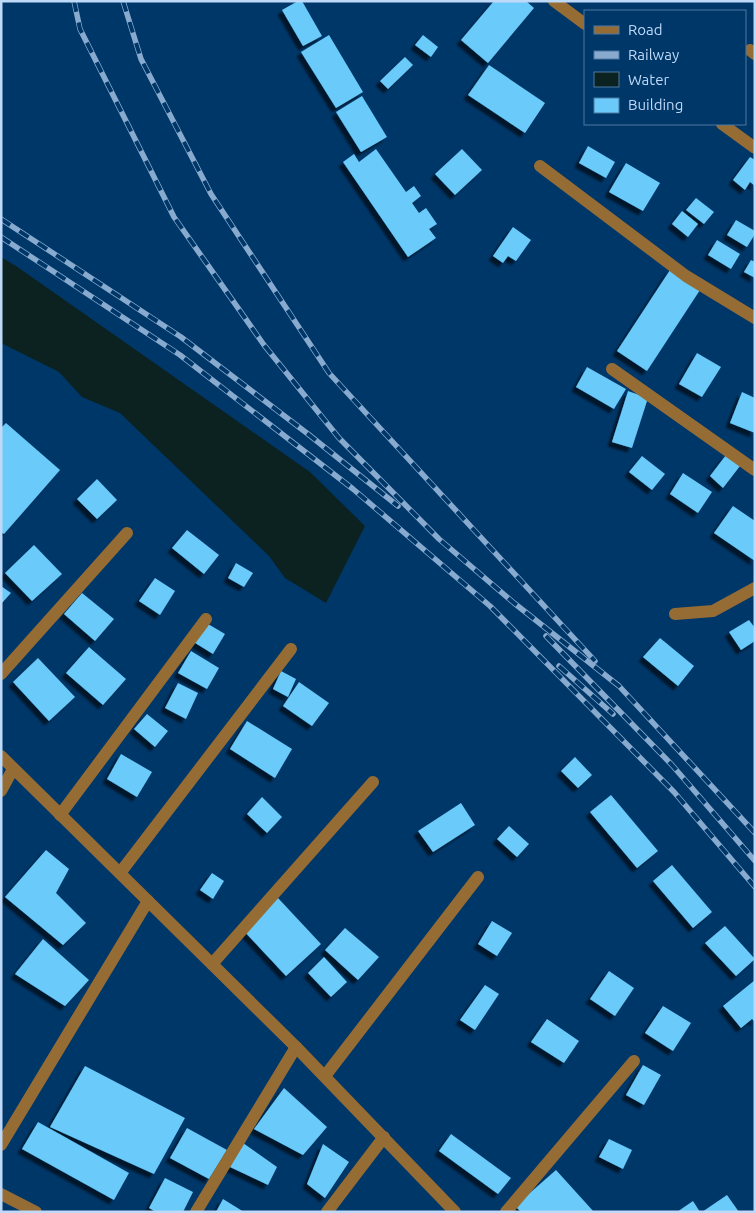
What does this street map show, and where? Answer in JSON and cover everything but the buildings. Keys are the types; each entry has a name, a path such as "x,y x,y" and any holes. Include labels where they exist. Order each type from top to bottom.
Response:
{"street":[{"path":"554,1 584,23"},
{"path":"723,125 755,148"},
{"path":"540,166 686,276 755,318"},
{"path":"612,369 755,470"},
{"path":"1,674 127,533"},
{"path":"675,614 713,610 755,588"},
{"path":"60,815 206,619"},
{"path":"120,873 291,650"},
{"path":"1,756 325,1076 455,1212"},
{"path":"1,791 13,769"},
{"path":"212,964 373,782"},
{"path":"325,1076 478,877"},
{"path":"1,1145 148,901"},
{"path":"196,1212 296,1047"},
{"path":"506,1212 634,1060"},
{"path":"327,1212 384,1136"},
{"path":"1,1194 36,1212"}],"water":[{"path":"1,257 310,472 365,526 326,603 285,578 269,556 120,413 82,397 59,372 1,343"}],"railway":[{"path":"74,1 80,29 174,217 264,345 339,438 439,539 514,603 619,686 755,833"},
{"path":"123,1 141,59 211,194 329,373 595,661"},
{"path":"1,219 181,337 308,434 398,506"},
{"path":"1,237 180,355 353,489 490,606 674,792 755,887"},
{"path":"546,636 672,765 755,861"},
{"path":"559,666 613,714"}]}
